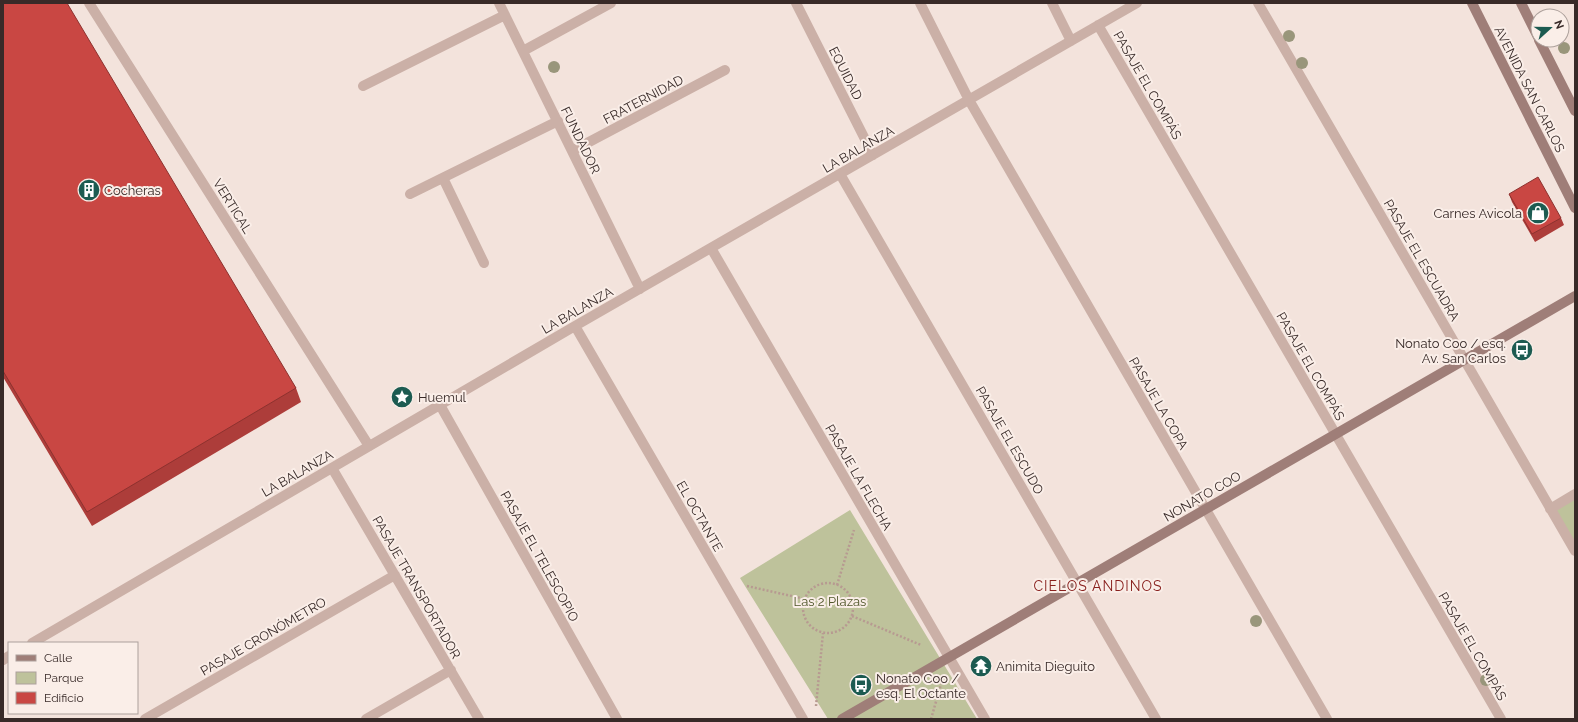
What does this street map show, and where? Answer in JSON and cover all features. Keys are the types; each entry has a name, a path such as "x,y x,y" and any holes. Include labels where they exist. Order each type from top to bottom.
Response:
{"main road":[{"name":"AVENIDA SAN CARLOS","path":"1472,3 1575,208"},
{"path":"1521,3 1530,21"},
{"path":"1543,48 1575,111"},
{"name":"NONATO COO","path":"842,719 1575,296"}],"street":[{"name":"VERTICAL","path":"89,3 369,446"},
{"name":"FUNDADOR","path":"499,3 640,289"},
{"path":"523,51 610,3"},
{"name":"EQUIDAD","path":"796,3 873,155"},
{"name":"PASAJE LA COPA","path":"920,3 969,100 1327,719"},
{"path":"1052,3 1071,41"},
{"name":"LA BALANZA","path":"34,642 575,326 1138,3"},
{"name":"PASAJE EL ESCUADRA","path":"1258,3 1575,551"},
{"path":"363,86 505,15"},
{"name":"PASAJE EL COMPÁS","path":"1098,25 1500,719"},
{"name":"FRATERNIDAD","path":"572,151 725,70"},
{"path":"410,194 558,121"},
{"name":"PASAJE EL ESCUDO","path":"840,174 1156,719"},
{"path":"443,178 484,263"},
{"name":"PASAJE LA FLECHA","path":"711,248 985,719"},
{"name":"EL OCTANTE","path":"575,326 803,719"},
{"name":"PASAJE EL TELESCOPIO","path":"440,405 618,719"},
{"name":"PASAJE TRANSPORTADOR","path":"332,468 479,719"},
{"path":"1550,509 1575,494"},
{"name":"PASAJE CRONÓMETRO","path":"144,719 395,575"},
{"path":"366,719 451,670"}],"path":[{"path":"837,585 855,529"},
{"path":"722,580 805,599"},
{"path":"829,583 837,585 847,592 852,599 852,616 847,625 840,630 832,633 823,633 810,625 805,618 803,608 805,599 809,592 816,586 829,583"},
{"path":"852,616 922,646"},
{"path":"815,711 823,633"},
{"path":"932,719 949,657"}],"green space":[{"path":"1575,494 1575,551 1550,509"},
{"name":"Las 2 Plazas","path":"850,510 977,719 828,719 740,578"}],"building":[{"name":"Cocheras","path":"3,3 67,3 296,388 87,512 3,371"},
{"name":"Carnes Avicola","path":"1538,177 1561,218 1532,234 1509,194"}],"place":[{"name":"Cocheras","path":"89,190"},
{"name":"Carnes Avicola","path":"1538,213"},
{"name":"Nonato Coo / esq. Av. San Carlos","path":"1522,350"},
{"name":"Huemul","path":"402,397"},
{"name":"Animita Dieguito","path":"981,666"},
{"name":"Nonato Coo / esq. El Octante","path":"861,685"}],"district":[{"name":"CIELOS ANDINOS","path":"1098,586"}]}
